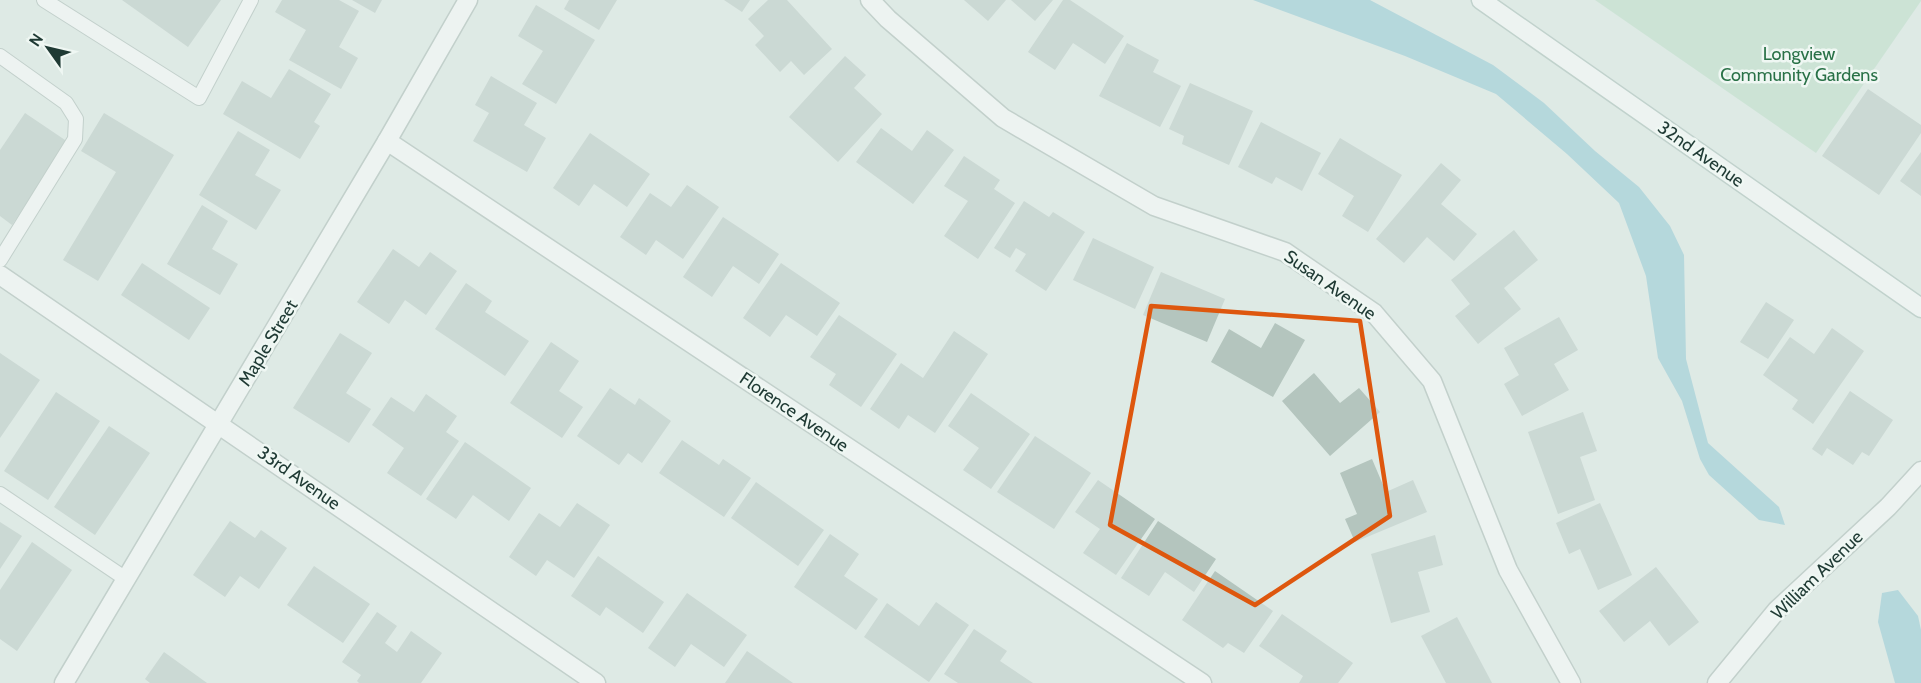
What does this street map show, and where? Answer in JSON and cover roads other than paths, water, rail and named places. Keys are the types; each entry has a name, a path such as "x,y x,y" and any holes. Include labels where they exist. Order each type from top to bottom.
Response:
{"street":[{"name":"Maple Street","path":"64,683 387,141 468,0"},
{"name":"Susan Avenue","path":"870,0 888,19 1003,118 1154,206 1285,252 1374,313 1432,381 1508,570 1571,683"},
{"name":"32nd Avenue","path":"1481,0 1921,308"},
{"name":"Florence Avenue","path":"387,141 1202,683"},
{"name":"33rd Avenue","path":"0,276 596,683"},
{"name":"William Avenue","path":"1717,683 1777,610 1888,507 1921,471"}],"lane":[{"path":"44,0 199,98 251,0"},
{"path":"0,56 66,103 76,119 75,139 0,260"},
{"path":"0,494 126,579"}],"water":[{"path":"1253,0 1370,0 1493,65 1544,103 1595,151 1639,187 1670,226 1684,255 1686,359 1708,443 1779,507 1785,525 1759,520 1709,475 1700,459 1682,401 1658,358 1646,276 1619,203 1567,154 1496,94 1405,56"},
{"path":"1898,590 1918,616 1921,630 1921,683 1895,683 1878,622 1882,593"}],"park label":[{"name":"Longview Community Gardens","path":"1799,64"}]}
